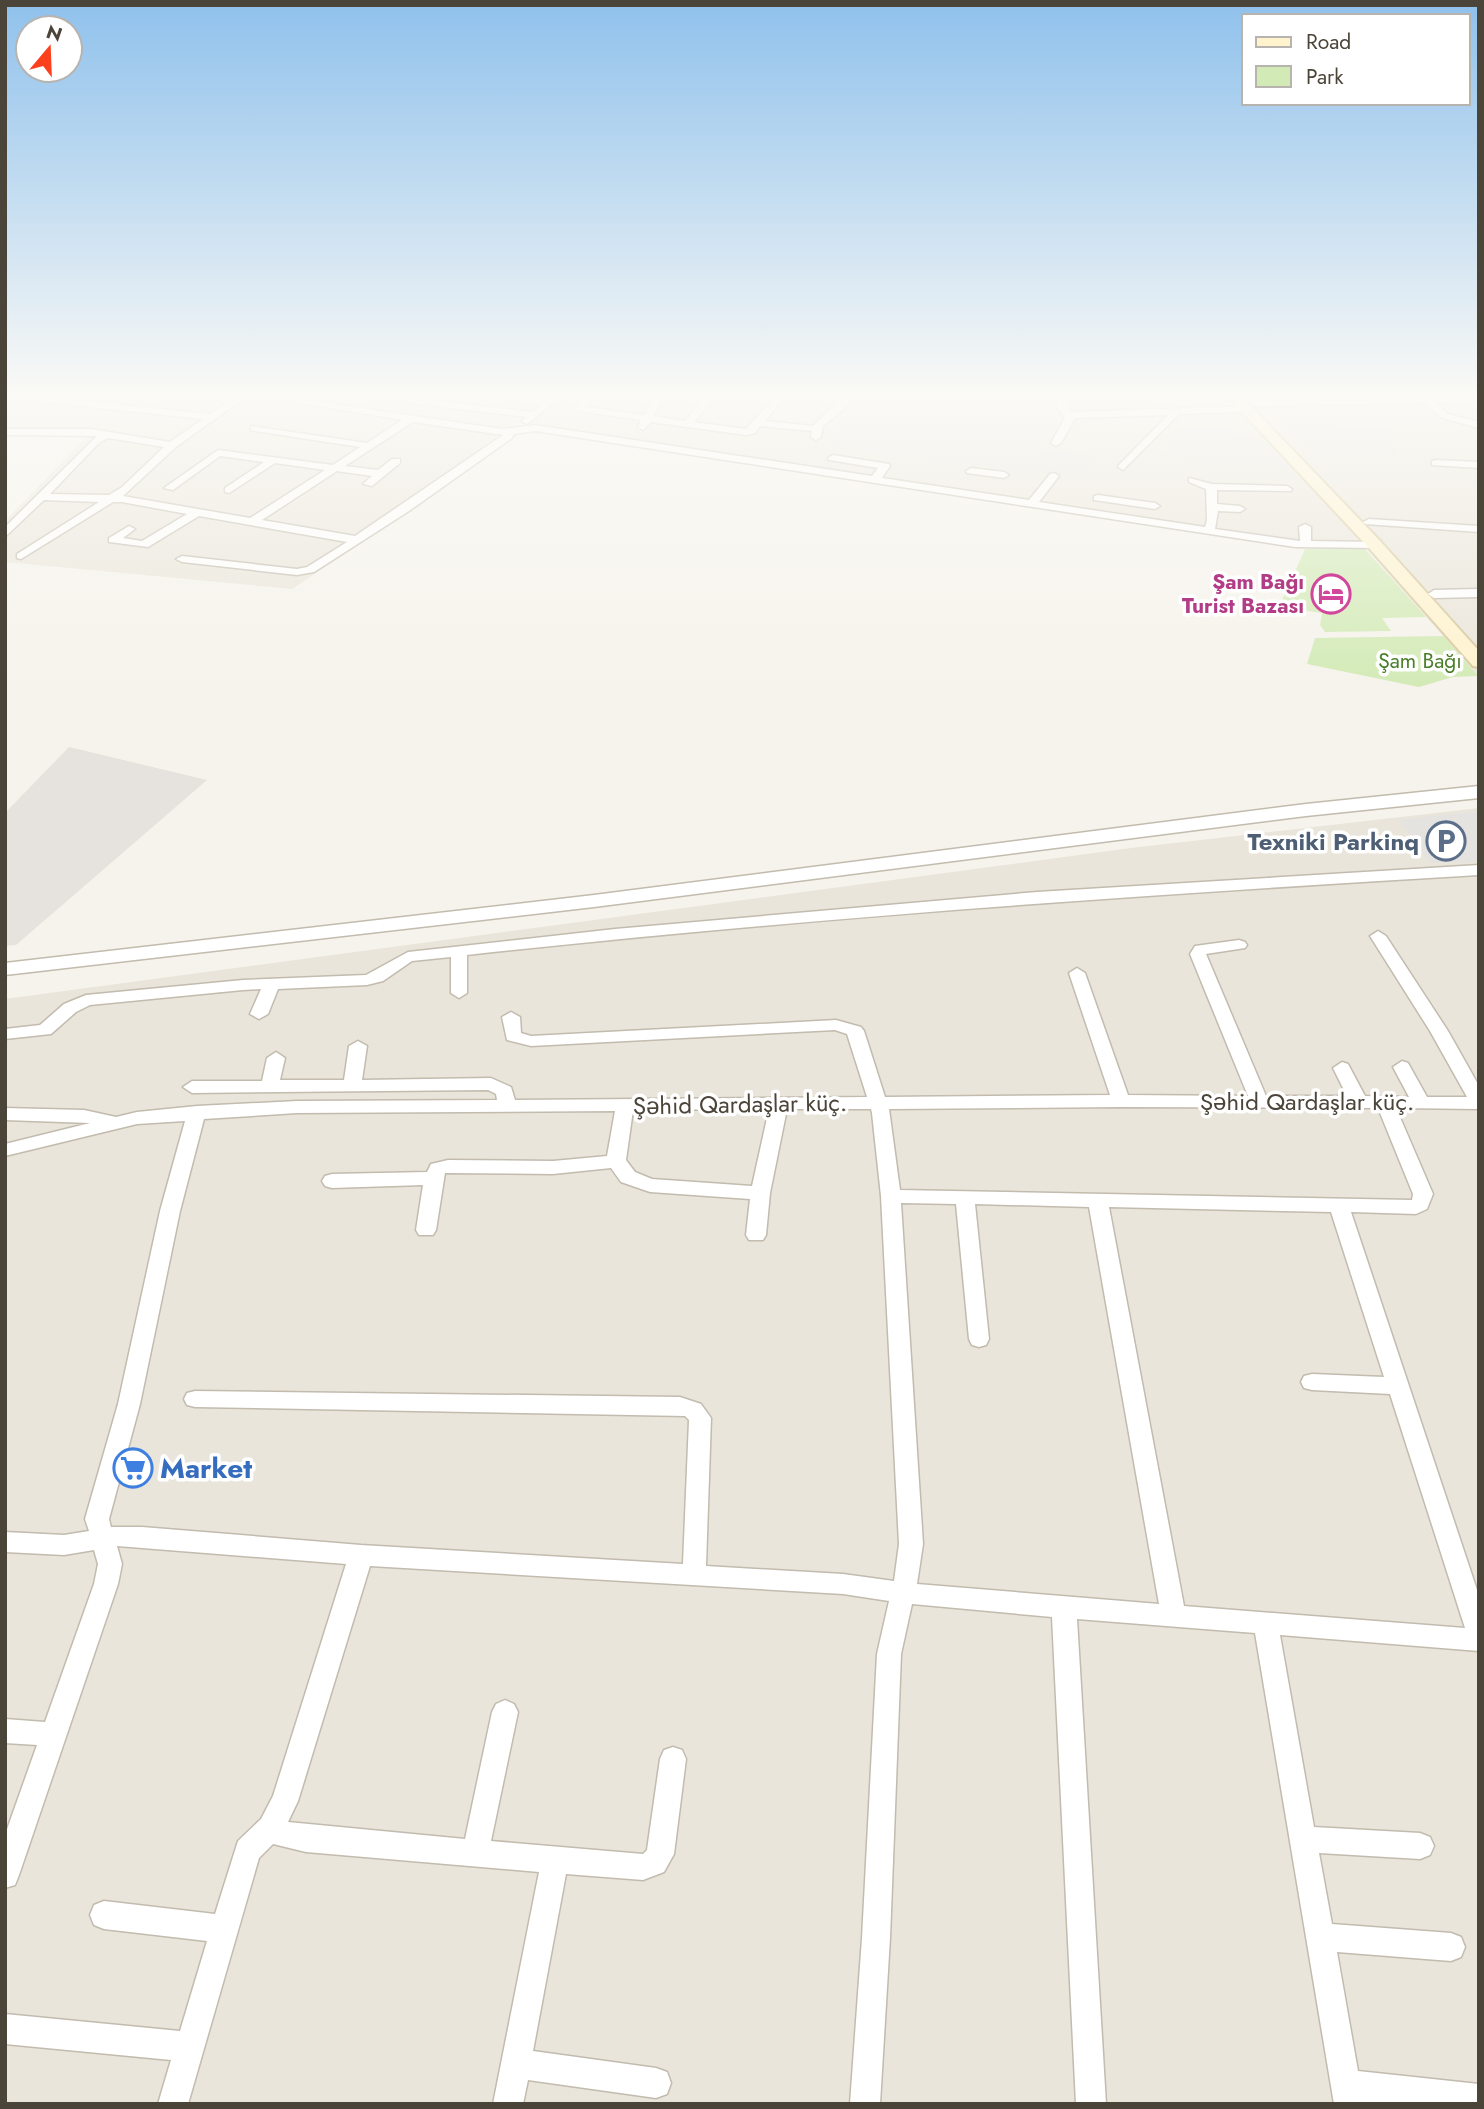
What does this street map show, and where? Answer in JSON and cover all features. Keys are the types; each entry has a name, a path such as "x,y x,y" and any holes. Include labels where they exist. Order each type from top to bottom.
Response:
{"main road":[{"path":"1338,497 1479,644"},
{"path":"1344,497 1369,522 1382,544 1479,662"}],"street":[{"path":"5,534 42,497"},
{"path":"72,497 113,498 357,540"},
{"path":"252,522 291,497"},
{"path":"294,497 313,501"},
{"path":"182,559 304,572 419,497"},
{"path":"989,497 1306,545 1382,544"},
{"path":"1032,504 1037,497"},
{"path":"1087,512 1099,497"},
{"path":"1117,497 1155,506"},
{"path":"1209,531 1213,520 1212,497"},
{"path":"22,556 113,498"},
{"path":"1212,507 1240,509"},
{"path":"129,529 113,540 141,550 197,512"},
{"path":"1369,522 1479,529"},
{"path":"1306,527 1306,545"},
{"path":"103,551 118,541"},
{"path":"1433,594 1479,593"},
{"path":"5,969 594,901 1306,810 1479,792"},
{"path":"5,1034 45,1030 70,1008 86,1000 367,979 377,977 408,957 459,951 615,934 1037,897 1479,870"},
{"path":"1378,936 1439,1031 1479,1103"},
{"path":"1239,945 1201,949 1198,954 1259,1101"},
{"path":"459,951 459,993"},
{"path":"1077,973 1121,1101"},
{"path":"259,1014 272,984"},
{"path":"511,1017 513,1036 531,1041 836,1025 855,1031 878,1103 891,1196 911,1544 909,1571 892,1626 889,1654 876,1938 864,2104"},
{"path":"352,1084 358,1046"},
{"path":"270,1085 276,1058"},
{"path":"1402,1067 1421,1102"},
{"path":"1342,1068 1358,1101"},
{"path":"192,1087 491,1084 505,1091 506,1105"},
{"name":"Şəhid Qardaşlar küç.","path":"5,1150 111,1122 197,1112 310,1107 1121,1101 1479,1103"},
{"path":"891,1196 1408,1209 1420,1205 1423,1194 1384,1101"},
{"path":"756,1235 760,1193 779,1104"},
{"path":"625,1106 616,1161 622,1171 636,1182 760,1193"},
{"path":"5,1875 106,1584 110,1564 97,1519 99,1507 129,1404 170,1211 197,1112"},
{"path":"5,1114 84,1116 111,1122"},
{"path":"426,1230 433,1178 438,1169 448,1166 555,1169 616,1161"},
{"path":"332,1181 433,1178"},
{"path":"965,1197 979,1339"},
{"path":"1098,1200 1173,1615"},
{"path":"1339,1206 1479,1633"},
{"path":"1312,1382 1398,1386"},
{"path":"195,1399 680,1406 693,1410 701,1418 694,1575"},
{"path":"5,1542 64,1545 102,1538 142,1536 361,1555 843,1584 903,1594 1479,1640"},
{"path":"173,2104 248,1850 270,1828 285,1801 361,1555"},
{"path":"1064,1608 1091,2104"},
{"path":"1266,1624 1347,2094 1479,2099"},
{"path":"475,1854 505,1712"},
{"path":"5,1731 55,1734"},
{"path":"270,1828 280,1834 306,1839 643,1867 654,1863 660,1854 673,1759"},
{"path":"1303,1839 1420,1846"},
{"path":"508,2104 555,1860"},
{"path":"104,1915 226,1929"},
{"path":"1320,1937 1451,1947"},
{"path":"5,2029 190,2047"},
{"path":"516,2064 656,2083"}],"shaded area":[{"path":"28,497 410,497 348,541 358,545 292,589 5,562 5,521"},
{"path":"1008,497 1479,497 1479,677 1361,543 1295,541"},
{"path":"69,747 207,780 16,945 5,946 5,813"},
{"path":"1479,808 1479,2104 5,2104 5,999 1131,848"},
{"name":"Texniki Parkinq","path":"1479,811 1479,862 1430,863 1399,820"}],"green space":[{"path":"1364,548 1426,617 1382,618 1391,631 1325,632 1320,625 1322,613 1279,607 1305,549"},
{"name":"Şam Bağı","path":"1444,636 1478,676 1453,677 1419,687 1307,664 1315,638"}],"place":[{"name":"Şam Bağı Turist Bazası","path":"1331,594"},
{"name":"Texniki Parkinq","path":"1446,841"},
{"name":"Market","path":"133,1468"}]}
